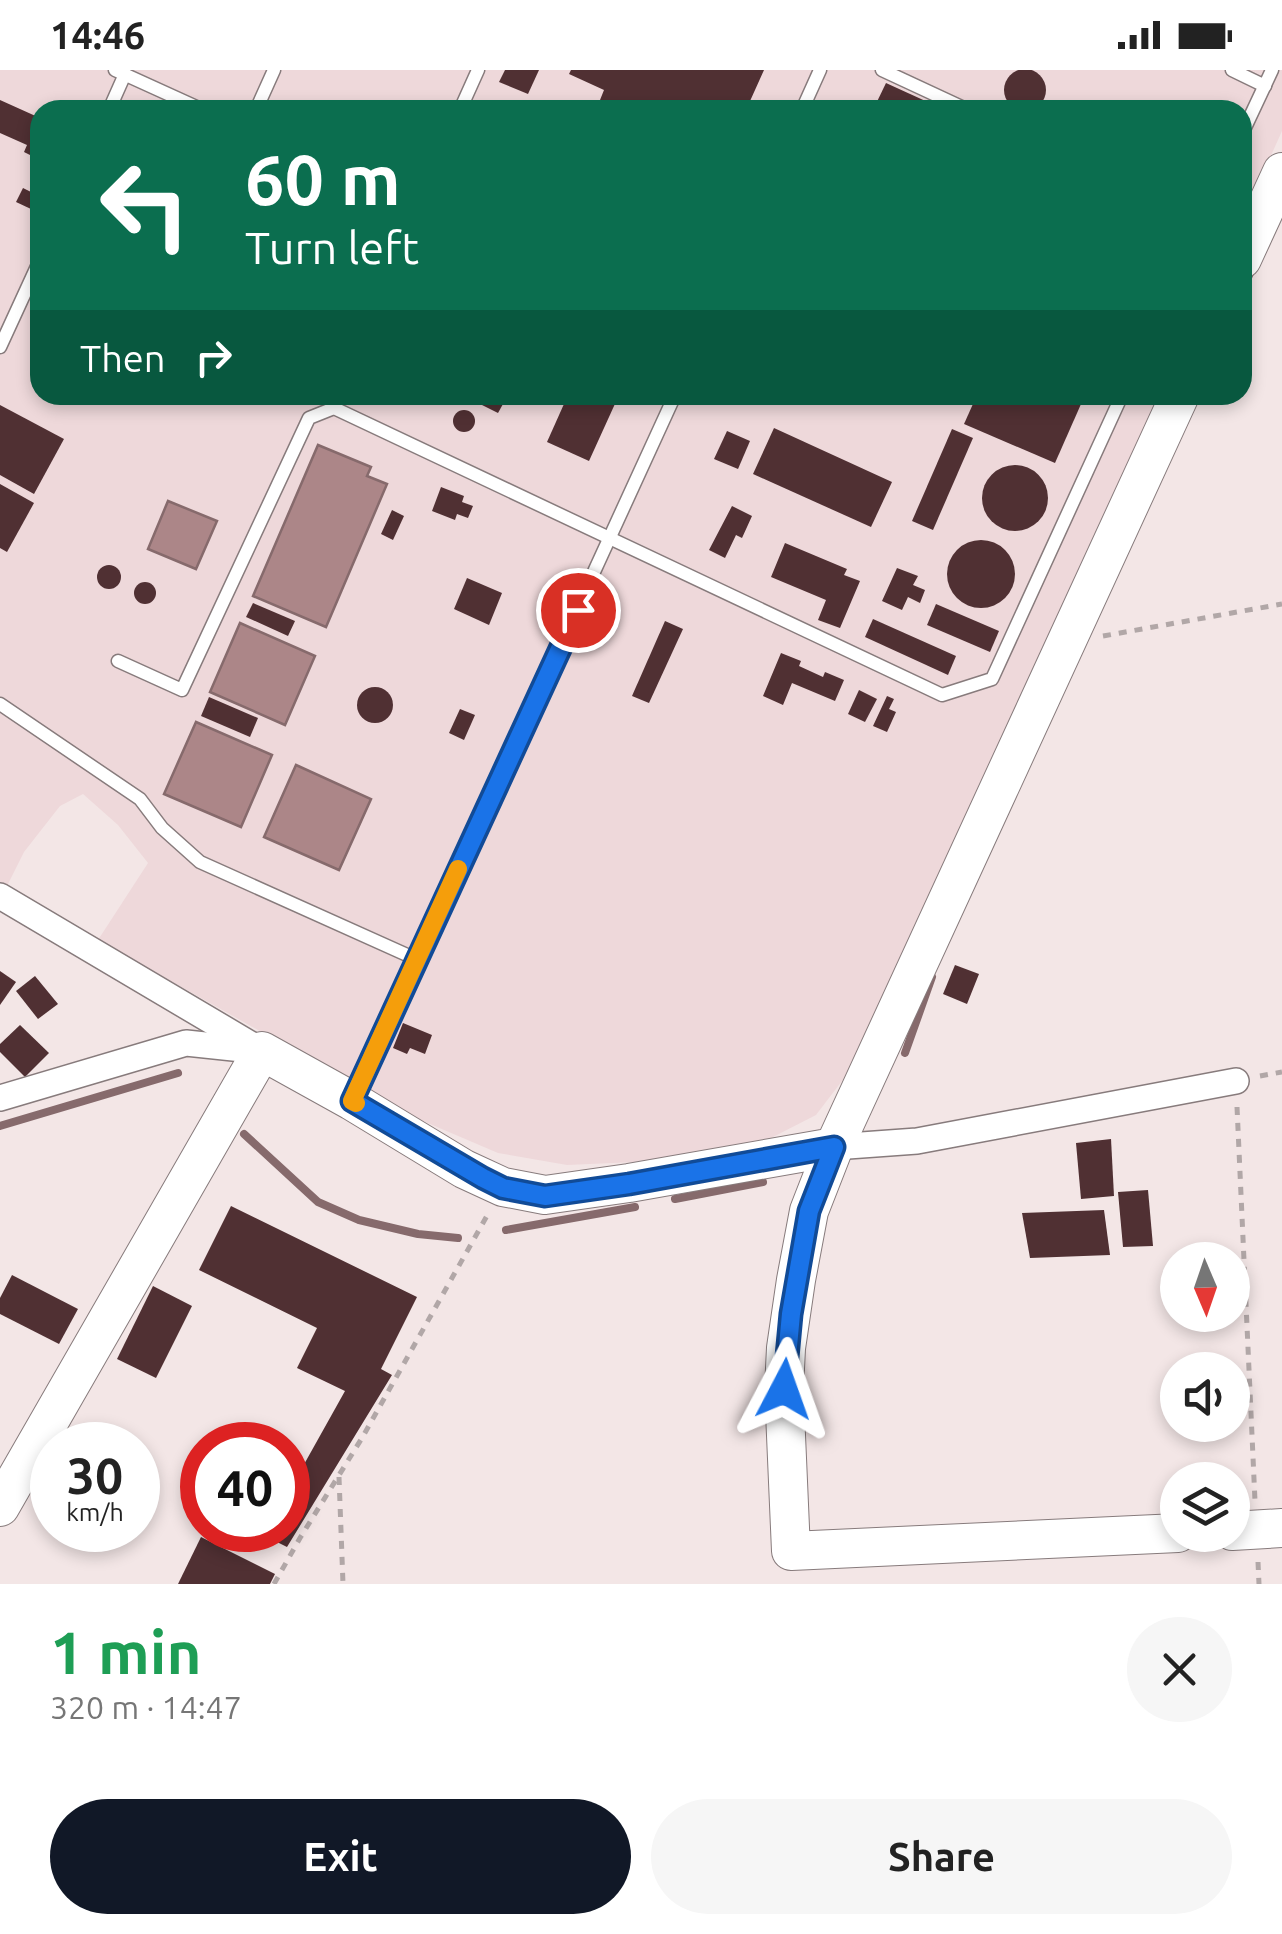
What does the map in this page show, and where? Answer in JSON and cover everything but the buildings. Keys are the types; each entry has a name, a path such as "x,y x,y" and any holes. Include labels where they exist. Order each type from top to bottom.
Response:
{"street":[{"path":"1252,236 1282,172"},
{"path":"1160,1534 791,1551 784,1389 786,1348 809,1211 834,1147 1175,405"},
{"path":"0,896 464,1168 503,1188 545,1196 834,1147 917,1141 1236,1080"},
{"path":"0,1098 186,1043 262,1051"},
{"path":"0,1507 262,1051"}],"lane":[{"path":"260,100 274,70"},
{"path":"464,100 478,70"},
{"path":"806,100 820,70"},
{"path":"882,70 946,100"},
{"path":"1232,70 1264,86"},
{"path":"1252,112 1272,70"},
{"path":"111,100 120,72 181,100"},
{"path":"0,347 30,282"},
{"path":"325,412 328,405"},
{"path":"352,1101 671,405"},
{"path":"118,661 182,690 309,418 334,408 942,696 992,679 1117,405"},
{"path":"0,704 140,799 162,828 200,862 416,959"}],"path":[{"path":"1067,642 1282,604"},
{"path":"1236,1080 1259,1584"},
{"path":"274,1584 362,1438 503,1188"},
{"path":"339,1475 343,1584"}],"shaded area":[{"path":"0,70 1282,70 1282,131 1252,198 1252,100 30,100 30,405 1157,405 845,1077 816,1115 771,1138 636,1162 567,1165 498,1153 409,1115 98,940 148,863 118,825 83,794 60,806 24,852 4,892 0,889"},
{"path":"318,445 371,467 367,476 387,484 326,627 253,596"},
{"path":"168,501 217,521 196,569 148,549"},
{"path":"240,623 315,656 285,725 210,692"},
{"path":"196,722 272,755 241,827 164,794"},
{"path":"296,765 371,799 339,870 264,837"}],"waterway":[{"path":"905,1053 932,977"},
{"path":"0,1126 178,1073"},
{"path":"244,1134 318,1202 359,1220 418,1234 458,1238"},
{"path":"675,1199 763,1182"},
{"path":"506,1230 635,1207"}],"slow traffic":[{"path":"356,1103 352,1101 458,869"}],"route":[{"path":"578,610 352,1101 503,1188 545,1196 834,1147 809,1211 786,1348 784,1389"}]}
